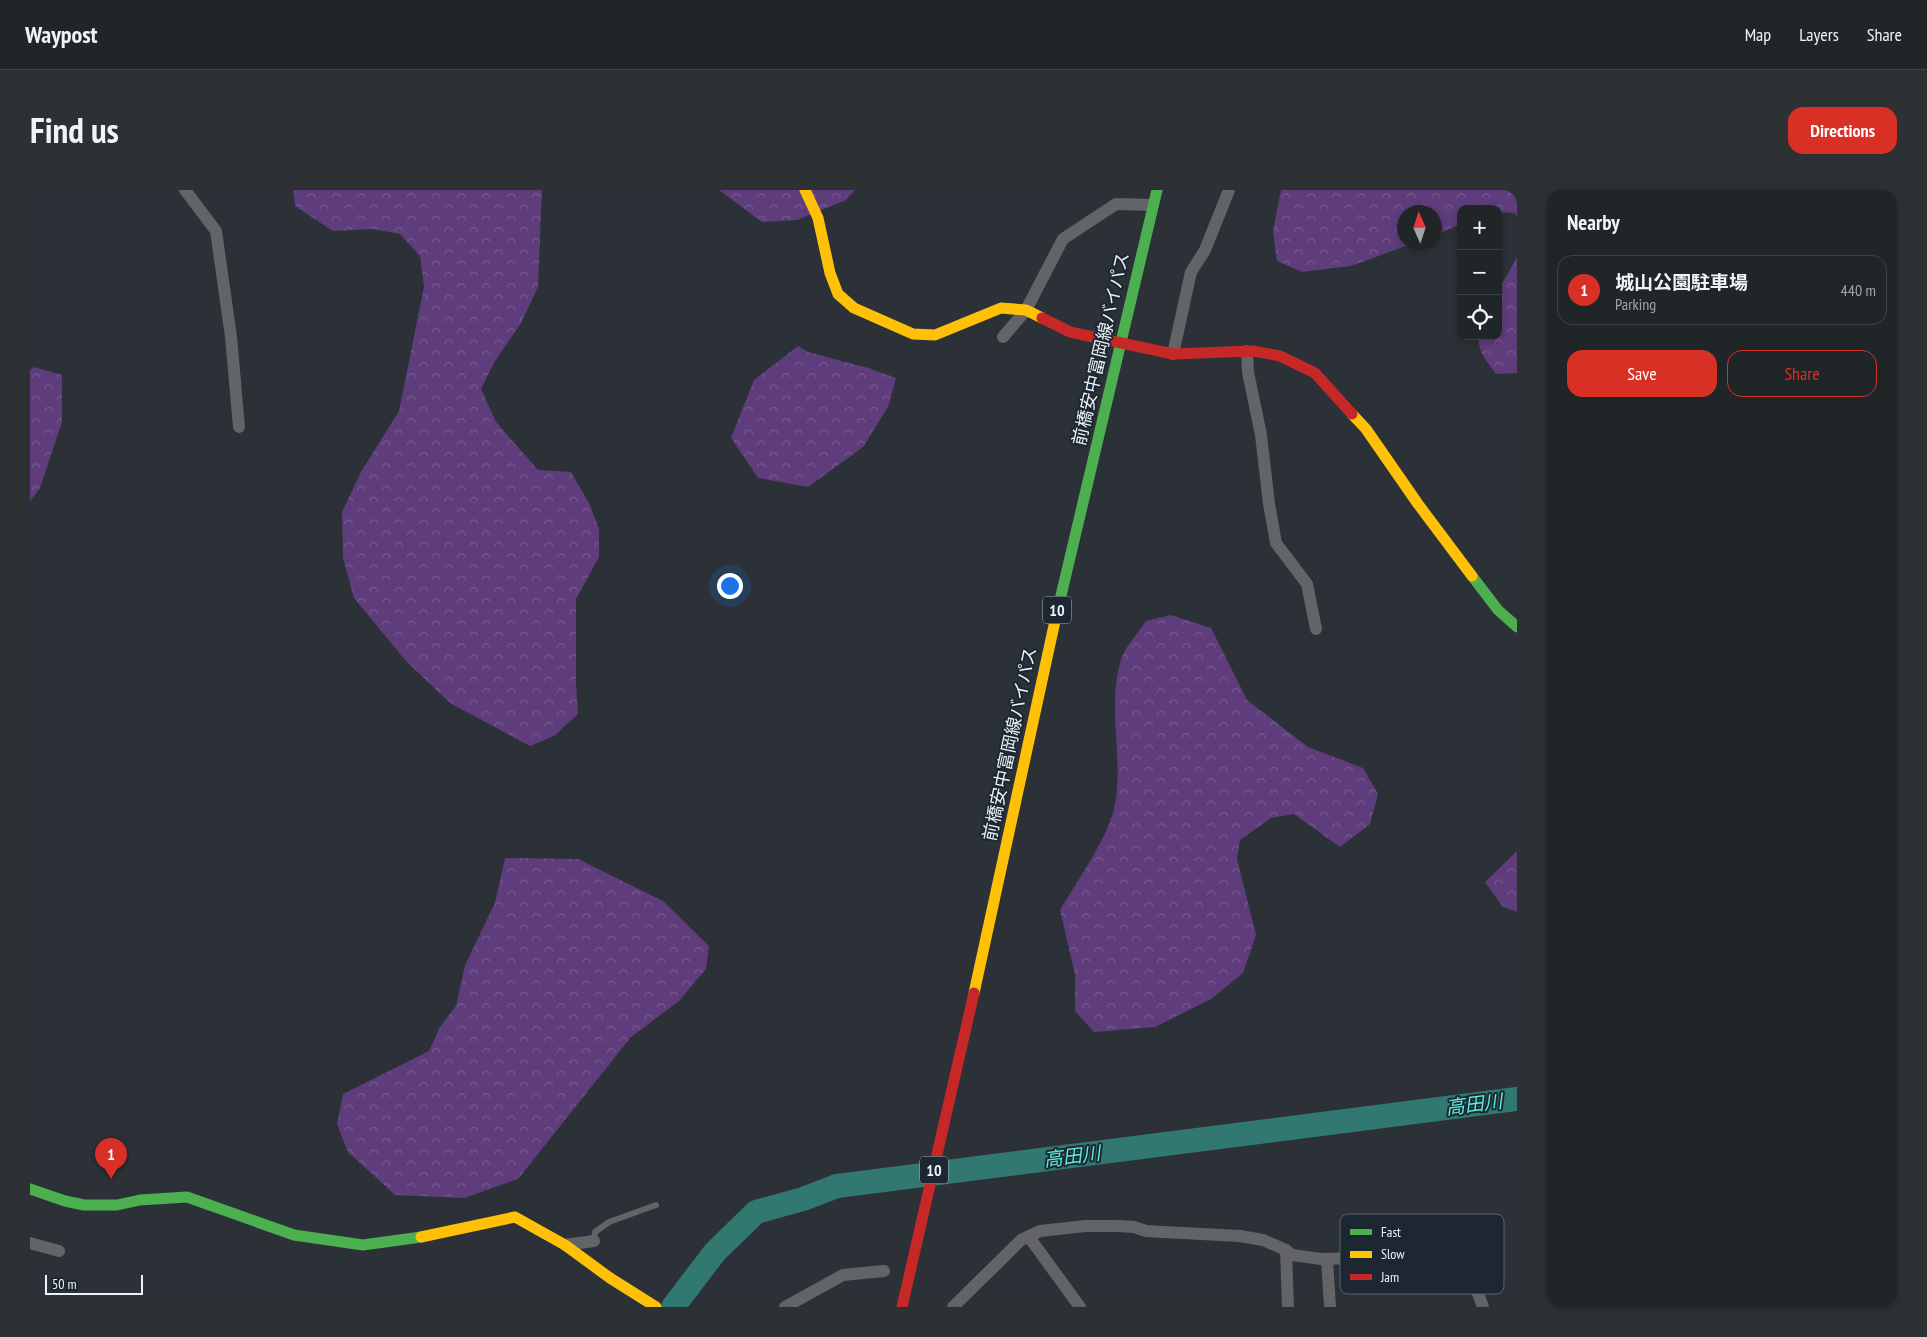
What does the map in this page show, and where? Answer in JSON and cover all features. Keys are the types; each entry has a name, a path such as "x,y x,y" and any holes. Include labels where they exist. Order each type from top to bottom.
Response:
{"street":[{"path":"185,190 216,231 231,337 239,427"},
{"path":"805,190 818,218 830,273 838,294 854,308 913,334 936,335 1001,308 1026,310 1070,332 1173,354 1253,351 1280,356 1316,373 1366,429 1418,504 1498,610 1517,627"},
{"name":"前橋安中富岡線バイパス","path":"902,1307 965,1032 1057,612 1157,190"},
{"path":"1173,354 1191,272 1206,250 1229,190"},
{"path":"1003,337 1026,310 1063,239 1116,204 1153,205"},
{"path":"1247,351 1248,372 1261,435 1269,504 1276,543 1307,584 1316,629"},
{"path":"30,1189 65,1201 84,1205 117,1205 140,1200 188,1197 294,1235 364,1245 410,1240 515,1217 564,1245 610,1278 656,1307"},
{"path":"953,1307 1021,1240 1040,1231 1085,1226 1134,1227 1146,1231 1240,1236 1263,1240 1286,1250 1292,1255 1340,1259"},
{"path":"1028,1237 1080,1307"},
{"path":"564,1245 594,1241"},
{"path":"30,1243 59,1251"},
{"path":"1286,1250 1288,1307"},
{"path":"1327,1259 1330,1307"},
{"path":"786,1307 843,1275 884,1271"},
{"path":"1478,1294 1483,1307"}],"lane":[{"path":"594,1241 595,1232 609,1222 656,1205"}],"green space":[{"path":"293,190 542,190 538,287 521,323 495,361 481,389 496,422 538,470 571,472 589,503 599,529 599,557 576,599 578,714 554,736 530,746 450,703 406,661 354,598 343,558 342,512 361,472 399,411 424,287 420,256 400,234 373,229 333,231 295,206"},
{"path":"719,190 855,190 846,200 797,220 762,222"},
{"path":"1281,190 1517,190 1517,217 1515,213 1502,212 1502,205 1457,205 1457,226 1442,232 1442,205 1397,205 1397,249 1351,266 1302,272 1277,261 1273,231"},
{"path":"1517,257 1517,373 1496,374 1481,352 1480,347 1479,340 1502,340 1502,284"},
{"path":"798,346 808,352 868,368 896,378 888,407 863,447 808,487 758,478 731,438 754,380"},
{"path":"34,367 62,375 62,422 40,488 30,501 30,370"},
{"path":"1171,615 1211,628 1247,700 1308,747 1363,768 1378,794 1370,824 1340,847 1294,814 1271,818 1240,840 1237,859 1256,935 1243,973 1211,999 1155,1027 1094,1032 1075,1011 1075,975 1060,910 1105,834 1114,809 1118,773 1115,697 1121,660 1128,645 1146,621"},
{"path":"1517,851 1517,912 1503,907 1485,882"},
{"path":"505,858 578,859 663,901 709,946 706,969 679,1001 631,1037 518,1179 464,1198 395,1195 348,1152 337,1124 343,1094 429,1051 440,1027 456,1006 465,965 495,903"}],"waterway":[{"name":"高田川","path":"673,1307 715,1252 756,1212 803,1199 837,1186 1517,1099"}],"traffic: fast":[{"path":"1055,621 1157,190"},
{"path":"1472,576 1498,610 1517,627"},
{"path":"30,1189 65,1201 84,1205 117,1205 140,1200 187,1197 294,1235 363,1245 421,1237"}],"traffic: slow":[{"path":"805,190 818,218 830,273 838,294 854,308 913,334 935,335 1001,308 1026,310 1042,318"},
{"path":"1352,414 1366,429 1418,504 1472,576"},
{"path":"974,993 1055,621"},
{"path":"421,1237 515,1217 565,1245 610,1278 656,1307"}],"traffic: jam":[{"path":"1042,318 1070,332 1173,354 1253,351 1280,356 1315,373 1352,414"},
{"path":"902,1307 974,993"}],"place":[{"name":"城山公園駐車場","path":"111,1179"}]}
